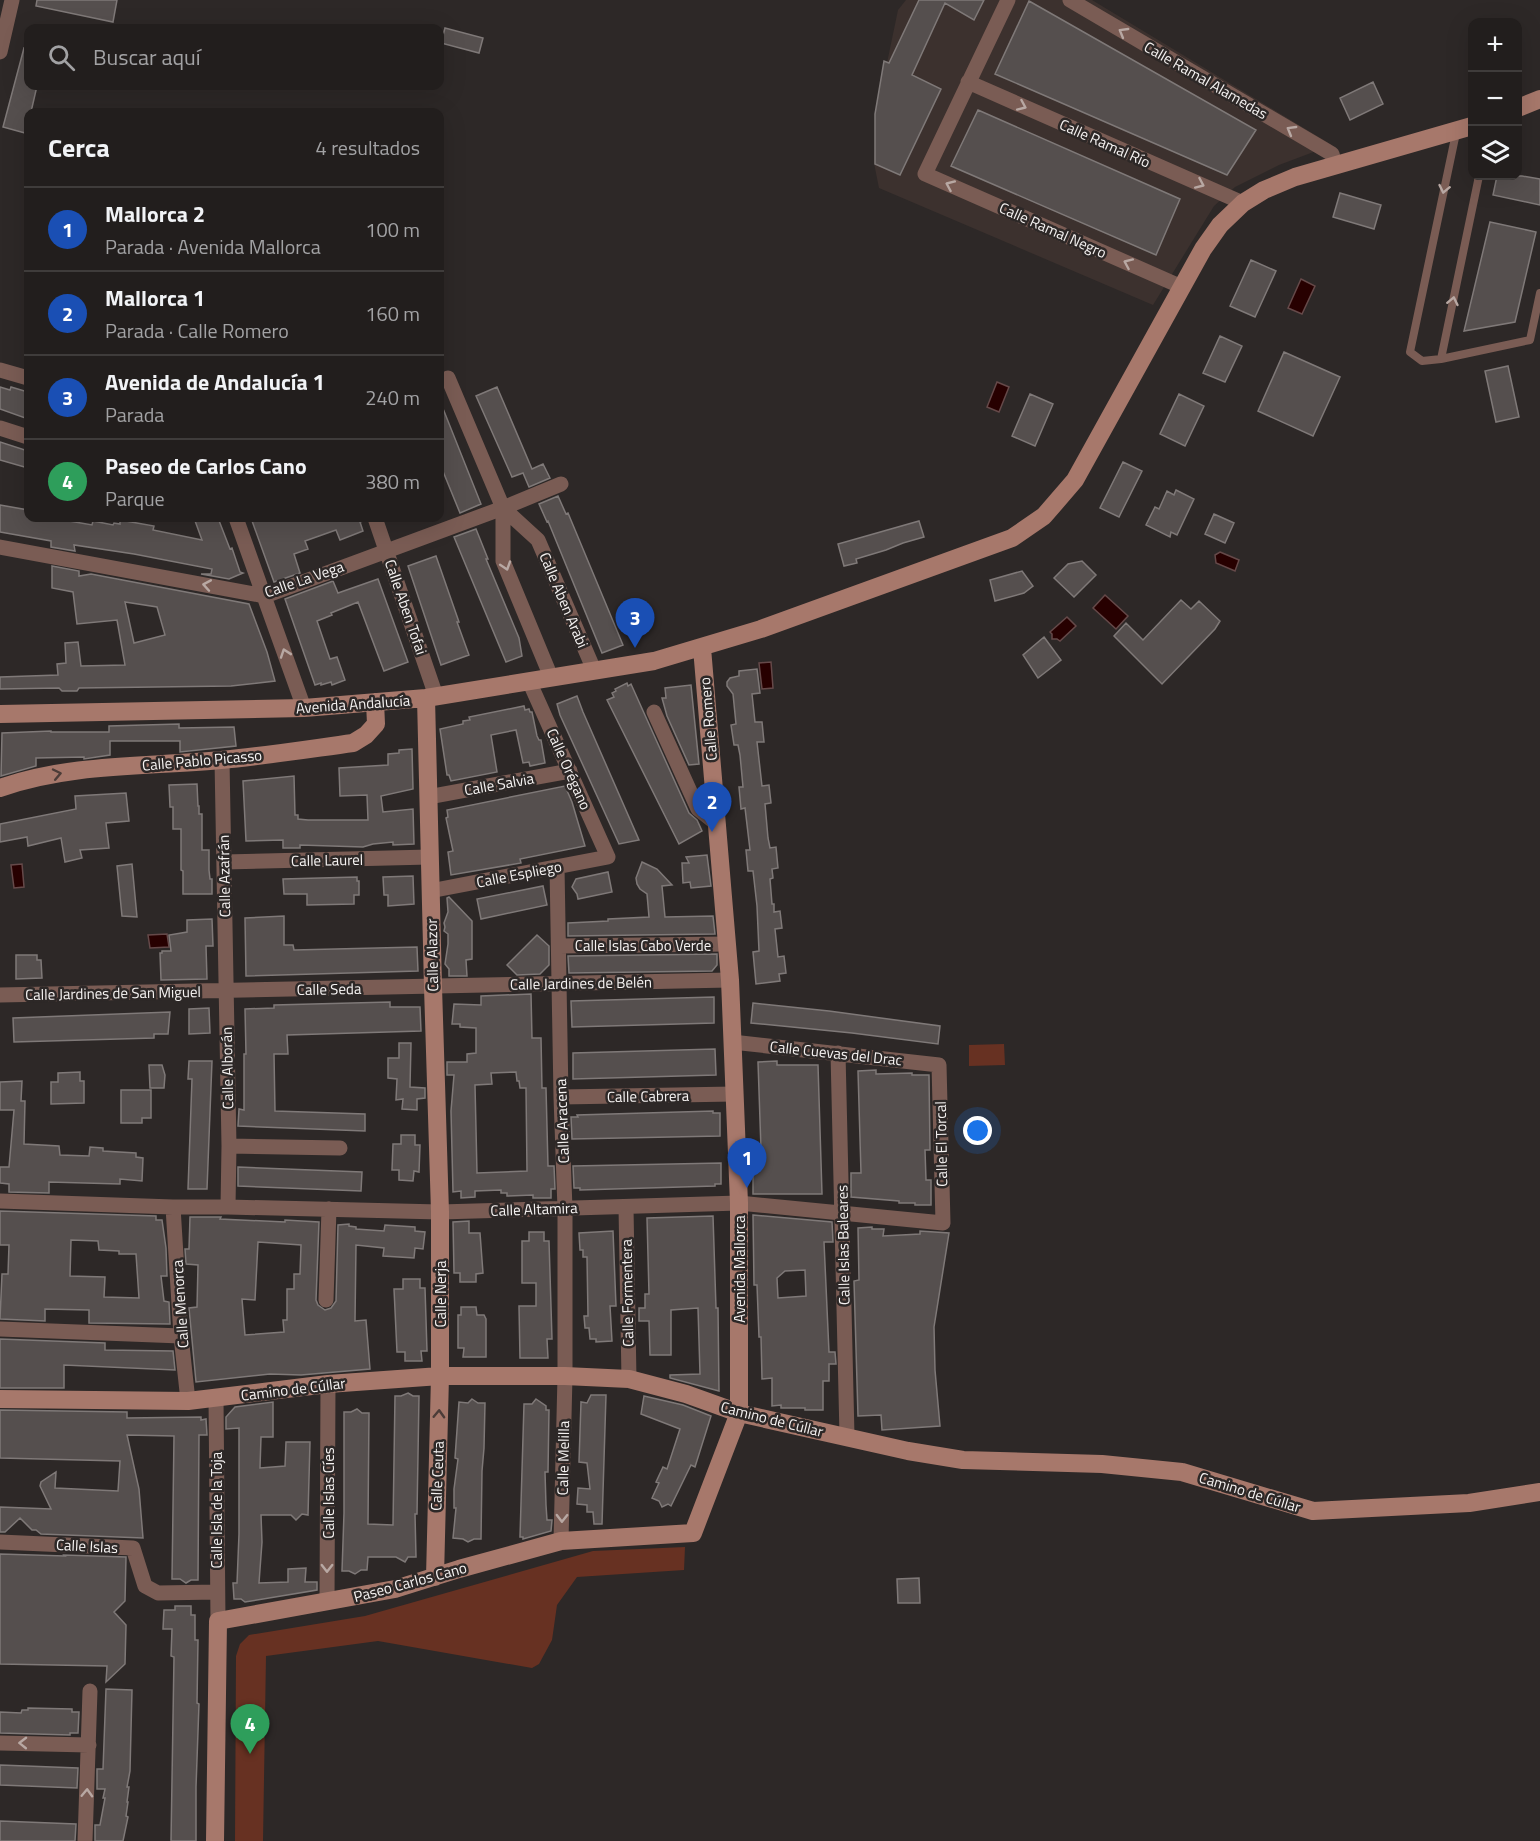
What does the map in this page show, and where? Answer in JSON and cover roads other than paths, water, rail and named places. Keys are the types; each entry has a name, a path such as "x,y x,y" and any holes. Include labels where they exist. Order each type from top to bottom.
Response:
{"street":[{"path":"0,52 12,0"},
{"path":"968,82 1008,0"},
{"name":"Calle Ramal Alamedas","path":"1070,0 1332,154 1335,165"},
{"name":"Calle Ramal Negro","path":"968,82 925,174 1182,287"},
{"name":"Calle Ramal Río","path":"968,82 1242,203"},
{"path":"1522,106 1540,99"},
{"name":"Avenida Andalucía","path":"0,714 304,708 431,697 654,661 761,629 1012,538 1044,516 1075,480 1203,249 1220,225 1242,203 1264,190 1295,177 1464,129"},
{"path":"0,369 24,377"},
{"name":"Calle Aben Arabi","path":"448,378 503,508 503,561 551,677"},
{"path":"0,428 24,436"},
{"name":"Calle La Vega","path":"0,547 265,596 503,508 561,484"},
{"name":"Calle Aben Arabi","path":"503,508 538,540 594,670"},
{"path":"237,522 304,708"},
{"name":"Calle Aben Tofai","path":"376,522 431,697"},
{"name":"Calle Romero","path":"702,648 730,980"},
{"name":"Calle Orégano","path":"529,681 608,856"},
{"name":"Calle Alazor","path":"431,697 428,797 440,1212"},
{"name":"Calle Pablo Picasso","path":"0,788 70,771 222,760 353,743 366,735 376,724 375,702"},
{"path":"654,712 698,810 718,825"},
{"name":"Calle Azafrán","path":"222,760 226,991"},
{"name":"Calle Salvia","path":"428,797 570,771"},
{"name":"Calle Espliego","path":"430,891 608,856"},
{"name":"Calle Laurel","path":"224,862 430,857"},
{"name":"Calle Aracena","path":"557,867 565,1209 565,1376"},
{"name":"Calle Islas Cabo Verde","path":"559,946 727,944"},
{"name":"Calle Jardines de Belén","path":"433,987 730,980"},
{"name":"Avenida Mallorca","path":"730,980 739,1203 739,1413"},
{"name":"Calle Seda","path":"226,991 433,987"},
{"name":"Calle Jardines de San Miguel","path":"0,995 226,991"},
{"name":"Calle Alborán","path":"226,991 228,1207"},
{"name":"Calle Cuevas del Drac","path":"732,1042 939,1065"},
{"name":"Calle Islas Baleares","path":"838,1053 847,1436"},
{"name":"Calle El Torcal","path":"939,1065 943,1223"},
{"name":"Calle Cabrera","path":"561,1097 734,1094"},
{"path":"229,1146 340,1148"},
{"name":"Calle Altamira","path":"0,1201 440,1212 739,1203 943,1223"},
{"name":"Calle Menorca","path":"173,1207 181,1336 188,1401"},
{"name":"Calle Formentera","path":"626,1207 629,1379"},
{"path":"326,1300 329,1209"},
{"name":"Calle Nerja","path":"440,1212 440,1376"},
{"path":"0,1329 181,1336"},
{"name":"Camino de Cúllar","path":"0,1399 188,1401 328,1384 440,1376 565,1376 629,1379 686,1394 739,1413 908,1451 963,1460 1102,1464 1182,1472 1313,1511 1469,1503 1540,1492"},
{"name":"Calle Ceuta","path":"435,1577 440,1376"},
{"name":"Calle Melilla","path":"561,1541 565,1376"},
{"name":"Calle Islas Cíes","path":"327,1602 328,1384"},
{"name":"Calle Isla de la Toja","path":"216,1398 218,1621"},
{"name":"Paseo Carlos Cano","path":"218,1621 395,1589 561,1541 693,1533 739,1413"},
{"name":"Calle Islas","path":"0,1542 133,1548 145,1586 158,1593 217,1592"},
{"path":"215,1841 218,1621"},
{"path":"85,1841 90,1691"},
{"path":"0,1743 89,1745"}],"lane":[{"path":"1464,129 1410,352 1422,361 1530,340 1540,292"},
{"path":"1441,358 1478,180"}],"place":[{"name":"Avenida de Andalucía 1","path":"635,648"},
{"name":"Mallorca 1","path":"712,832"},
{"name":"Mallorca 2","path":"747,1188"},
{"name":"Paseo de Carlos Cano","path":"250,1754"}]}
